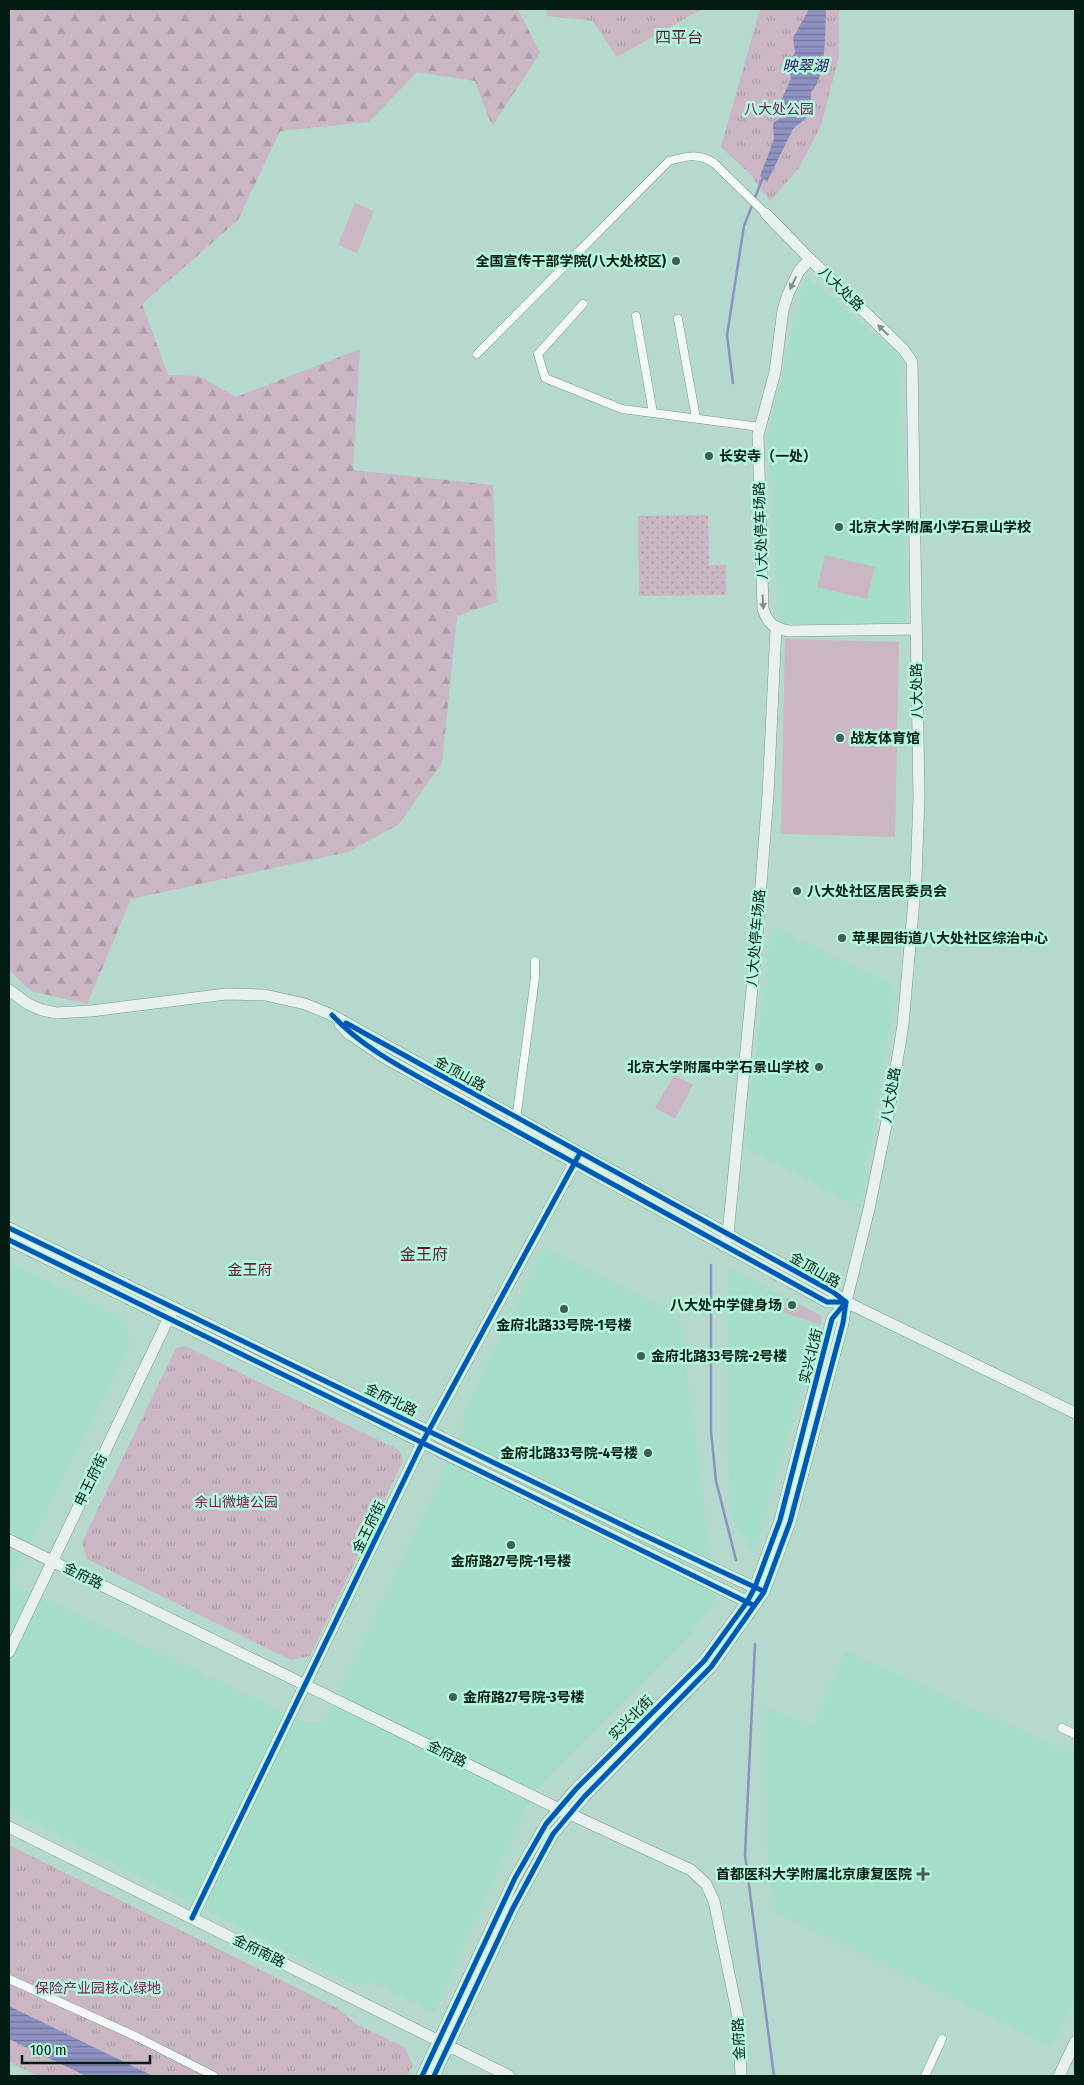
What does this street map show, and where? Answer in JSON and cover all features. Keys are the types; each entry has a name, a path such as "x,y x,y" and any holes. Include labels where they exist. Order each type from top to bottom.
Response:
{"street":[{"path":"476,354 669,161 697,155 704,157 714,163 766,214"},
{"name":"八大处路","path":"766,214 904,350 910,358 912,367 919,808 916,877 903,1025 888,1116 869,1208 846,1302"},
{"name":"八大处停车场路","path":"724,1246 728,1234 766,823 776,628 767,621 763,609 758,436 775,372 783,310 793,280 810,259"},
{"path":"583,304 538,354 545,378 622,408 760,427"},
{"path":"636,316 653,413"},
{"path":"678,319 696,418"},
{"path":"776,628 789,631 916,629"},
{"path":"515,1124 535,978 535,961"},
{"name":"金顶山路","path":"9,990 28,1004 56,1013 91,1011 203,995 242,994 286,999 305,1004 332,1015 515,1124 577,1158 728,1234 833,1292 846,1302"},
{"name":"金顶山路","path":"577,1158 724,1246 827,1302 846,1302"},
{"name":"金王府街","path":"192,1918 428,1431 577,1158"},
{"name":"金府北路","path":"9,1228 422,1443 751,1604"},
{"name":"金府北路","path":"9,1240 428,1431 760,1589"},
{"path":"846,1302 1075,1413"},
{"name":"实兴北街","path":"434,2076 444,2043 515,1878 546,1824 564,1811 576,1789 704,1661 751,1604 760,1589 780,1520 832,1319 846,1302"},
{"name":"申王府街","path":"9,1652 171,1313"},
{"name":"金府路","path":"9,1540 564,1811 691,1870 706,1884 714,1901 738,2017 740,2076"},
{"path":"1062,1728 1075,1734"},
{"name":"金府南路","path":"9,1827 510,2076"},
{"path":"9,1979 214,2076"},
{"path":"925,2076 942,2039"},
{"path":"1059,2076 1075,2042"},
{"name":"实兴北街","path":"422,2076 444,2043"}],"shaded area":[{"name":"北京大学附属小学石景山学校","path":"806,276 899,355 907,622 779,624 768,433"},
{"name":"北京大学附属中学石景山学校","path":"772,927 896,987 860,1208 745,1147"},
{"path":"544,1248 680,1316 716,1598 692,1633 534,1791 434,2013 383,1986 371,1982 361,1984 347,1982 9,1809 9,1263 126,1321 130,1345 10,1583 306,1723 323,1722 434,1494 466,1422 461,1419"},
{"path":"728,1269 822,1316 754,1554 732,1519 727,1449"},
{"name":"首都医科大学附属北京康复医院","path":"846,1652 1075,1755 1075,1998 1052,2047 774,1910 766,1838 767,1708 813,1727"}],"green space":[{"path":"9,9 518,9 540,53 492,126 475,81 417,72 369,122 280,131 238,220 142,304 168,375 199,376 236,397 360,349 353,470 493,485 497,602 457,616 442,763 398,825 348,852 131,899 87,1004 31,991 9,970"},
{"path":"546,9 702,9 617,57 593,21 547,16"},
{"name":"八大处公园","path":"760,9 839,9 839,56 821,126 799,168 770,201 748,172 721,147"},
{"path":"355,203 374,211 357,253 338,245"},
{"path":"708,515 709,565 726,565 726,595 639,596 638,516"},
{"path":"825,555 875,567 867,599 817,587"},
{"name":"战友体育馆","path":"785,639 899,642 895,837 781,834"},
{"path":"674,1075 693,1085 675,1119 655,1108"},
{"name":"八大处中学健身场","path":"787,1298 822,1316 820,1325 783,1312"},
{"name":"余山微塘公园","path":"185,1346 399,1450 403,1461 310,1656 291,1660 87,1559 82,1542 176,1348"},
{"name":"保险产业园核心绿地","path":"9,1845 337,2008 356,2024 404,2047 413,2065 407,2076 38,2076 9,2062"}],"water":[{"name":"映翠湖","path":"809,9 825,9 826,13 825,43 820,77 811,92 811,110 805,110 806,118 793,129 767,182 760,176 774,139 773,123 783,116 779,105 791,79 787,63 795,53 793,38"},
{"path":"9,2006 153,2076 86,2076 9,2039"}],"waterway":[{"path":"733,383 727,335 744,226 763,177"},
{"path":"711,1265 711,1431 716,1481 736,1560"},
{"path":"755,1644 745,1855 774,2076"}],"cycle path":[{"path":"332,1015 366,1045 418,1077 827,1302 846,1302"},
{"path":"346,1023 833,1292 846,1302"},
{"path":"192,1918 422,1443 580,1153"},
{"path":"9,1228 639,1533 761,1590"},
{"path":"9,1240 753,1605"},
{"path":"422,2076 515,1878 546,1824 576,1789 704,1661 747,1602 755,1587 780,1520 832,1319 846,1302"},
{"path":"434,2076 513,1908 553,1834 584,1797 711,1667 764,1592 790,1522 843,1323 846,1302"}],"place":[{"name":"全国宣传干部学院(八大处校区)","path":"676,261"},
{"name":"长安寺（一处）","path":"709,456"},
{"name":"北京大学附属小学石景山学校","path":"839,527"},
{"name":"战友体育馆","path":"840,738"},
{"name":"八大处社区居民委员会","path":"797,891"},
{"name":"苹果园街道八大处社区综治中心","path":"842,938"},
{"name":"北京大学附属中学石景山学校","path":"819,1067"},
{"name":"八大处中学健身场","path":"792,1305"},
{"name":"金府北路33号院-1号楼","path":"564,1309"},
{"name":"金府北路33号院-2号楼","path":"641,1356"},
{"name":"金府北路33号院-4号楼","path":"648,1453"},
{"name":"金府路27号院-1号楼","path":"511,1545"},
{"name":"金府路27号院-3号楼","path":"453,1697"},
{"name":"首都医科大学附属北京康复医院","path":"923,1874"}],"district":[{"name":"四平台","path":"679,37"},
{"name":"金王府","path":"424,1254"},
{"name":"金王府","path":"250,1270"}]}
